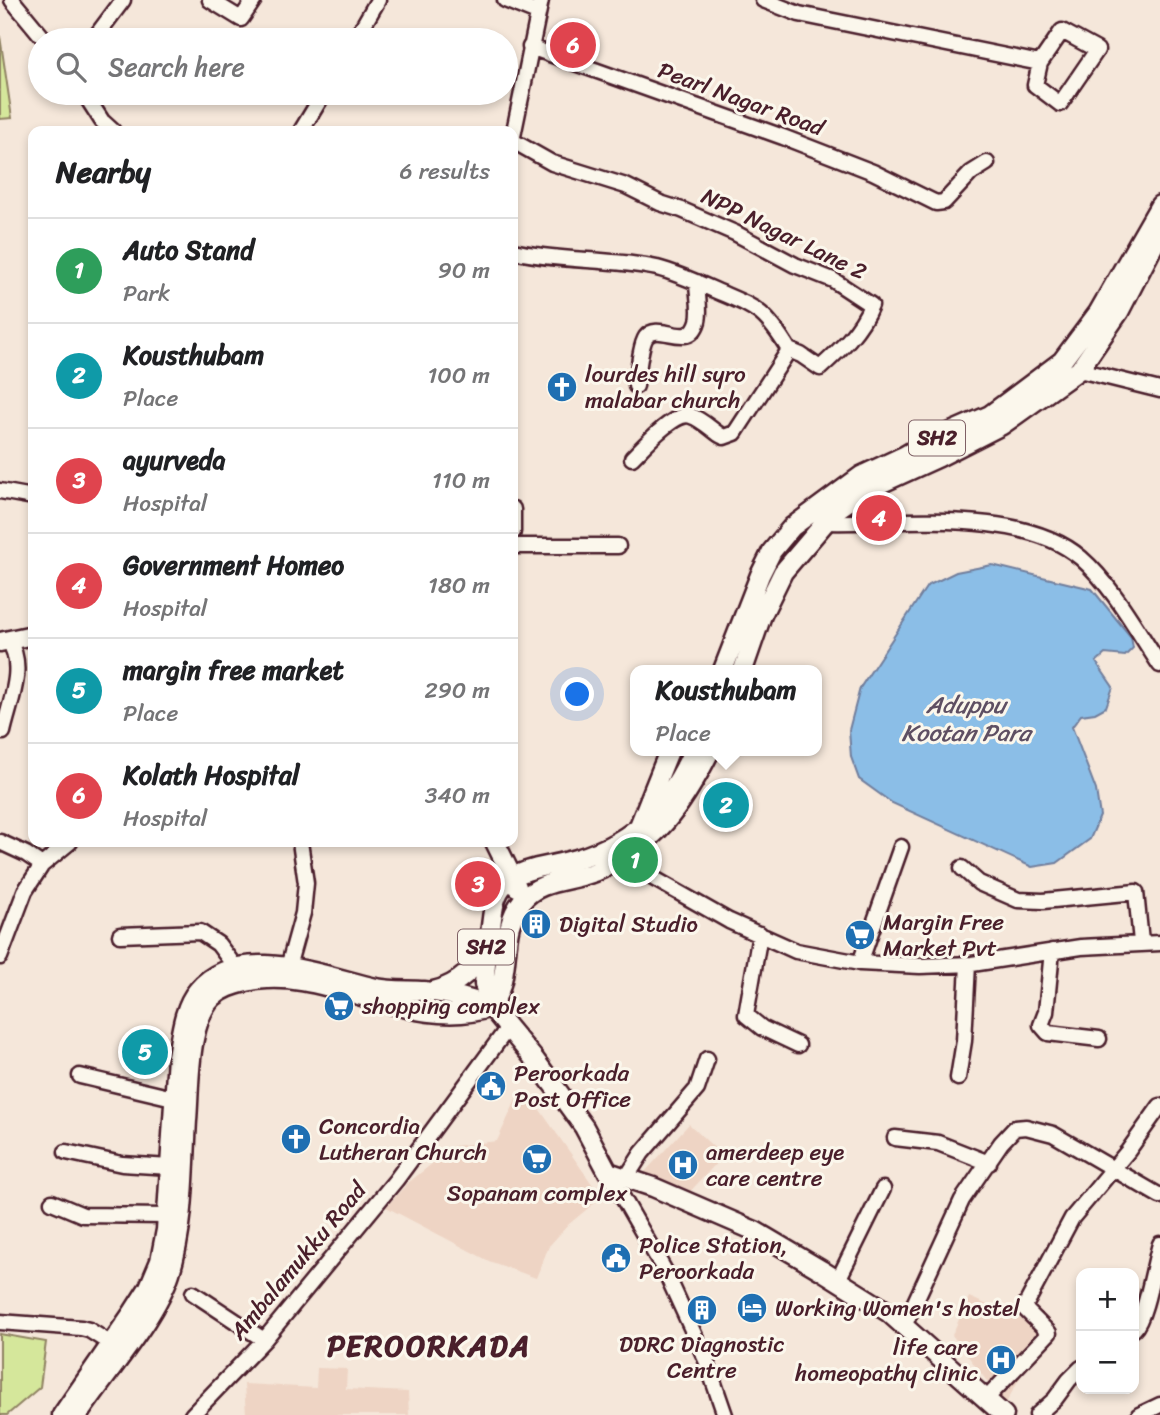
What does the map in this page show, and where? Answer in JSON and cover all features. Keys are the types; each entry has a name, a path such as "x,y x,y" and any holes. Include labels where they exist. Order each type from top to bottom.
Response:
{"main road":[{"name":"SH2","path":"725,665 760,575 772,551 792,527 820,516 861,476 907,463 928,442 990,415 1062,361 1098,313 1160,205"},
{"path":"907,463 1002,425 1079,370 1119,312 1160,233"},
{"path":"1062,361 1079,370"},
{"path":"745,665 762,615 783,572 820,516"},
{"path":"4,641 28,636"},
{"path":"639,827 667,756"},
{"path":"78,1415 117,1348 160,1297 170,1272 178,1237 180,1118 200,1019 212,998 229,986 258,979 288,979 323,981 429,1011 472,1014 491,1007 501,988 512,916 524,899 539,887 594,872 657,811 685,770 691,756"},
{"path":"513,877 569,862 612,855 645,844 668,821 693,784 707,756"},
{"path":"498,847 524,899"},
{"name":"SH2","path":"62,1415 117,1348 160,1261 170,1167 180,1118 173,1098 177,1056 189,1006 197,990 216,975 236,968 265,965 288,967 323,981 379,989 428,991 445,988 459,981 477,962 488,943 497,895 513,877"},
{"path":"488,943 484,984 491,1007 536,1060 576,1116 608,1172 653,1187 755,1231 838,1280 888,1312 1004,1415"},
{"path":"428,991 471,998 491,1007"}],"street":[{"path":"12,0 35,28"},
{"path":"210,0 242,19 254,0"},
{"path":"505,0 539,6 516,126"},
{"path":"763,0 799,14 1040,62"},
{"path":"101,28 120,1"},
{"path":"361,28 373,2"},
{"path":"1062,31 1097,50 1060,104 1035,85 1040,62 1062,31"},
{"name":"Pearl Nagar Road","path":"530,47 796,142 873,172 940,204 971,173 987,163"},
{"path":"92,105 108,126"},
{"path":"304,126 317,105"},
{"name":"NPP Nagar Lane 2","path":"518,141 552,163 626,186 660,203 735,233 795,265 833,280 872,305 865,319 846,343 820,368 802,355 789,350"},
{"path":"518,252 656,268 696,282 753,306 770,321 789,350 735,433 724,437 693,416 685,415 678,417 656,434 632,458"},
{"path":"636,386 644,341 648,335 653,332 686,335 694,330 699,319 696,282"},
{"path":"1079,370 1160,390"},
{"path":"0,491 28,496"},
{"path":"820,516 873,523 926,520 983,523 1034,534 1060,543 1082,558 1105,584 1160,665"},
{"path":"518,546 618,546"},
{"path":"3,732 17,671 15,650 4,641"},
{"path":"0,842 42,865"},
{"path":"0,957 25,891 42,865 64,847"},
{"path":"288,967 303,913 306,883 301,847"},
{"path":"860,963 901,847"},
{"path":"612,855 717,914 796,951 860,963 920,967 968,964 1052,951 1141,942 1160,943"},
{"path":"962,868 979,883 1017,900 1043,901 1136,892 1141,942"},
{"path":"120,935 200,932 218,944 236,968"},
{"path":"760,934 746,1015 762,1028 798,1045"},
{"path":"1052,951 1046,1012 1041,1025 1043,1029 1048,1033 1099,1039"},
{"path":"958,1079 964,1041 968,964"},
{"name":"Ambalamukku Road","path":"192,1415 264,1340 396,1180 507,1029"},
{"path":"626,1178 642,1153 697,1090 707,1059"},
{"path":"80,1076 173,1098"},
{"path":"986,1398 1049,1333 1024,1308 1072,1218 1128,1151 1160,1106"},
{"path":"904,1326 962,1200 1001,1143 1015,1128 1026,1127 1053,1134 1160,1196"},
{"path":"895,1138 938,1143 989,1163"},
{"path":"66,1152 122,1164 170,1167"},
{"path":"608,1172 666,1273 706,1360 725,1415"},
{"path":"838,1280 883,1189"},
{"path":"52,1202 83,1215 166,1216"},
{"path":"1139,1322 1160,1244"},
{"path":"192,1293 264,1340"},
{"path":"0,1322 81,1328 89,1330 117,1348"},
{"path":"1037,1415 1055,1399 1076,1373"},
{"path":"1139,1415 1160,1405"}],"shaded area":[{"path":"531,1097 597,1191 598,1200 569,1224 549,1246 536,1278 489,1261 386,1207 408,1183 454,1146 497,1141 516,1100"},
{"name":"amerdeep eye care centre","path":"689,1124 723,1156 686,1196 643,1174"},
{"name":"life care homeopathy clinic","path":"969,1297 1046,1330 1005,1405 952,1335"},
{"path":"317,1368 347,1369 346,1389 408,1392 409,1415 246,1415 244,1384 316,1388"}],"green space":[{"path":"0,36 12,118 0,119"},
{"path":"0,1334 46,1342 40,1387 7,1415 0,1415"}],"water":[{"name":"Aduppu Kootan Para","path":"992,565 1092,589 1131,637 1133,648 1125,656 1105,654 1096,662 1113,687 1106,707 1095,713 1081,715 1072,727 1096,790 1100,816 1090,839 1057,863 1032,867 892,803 859,779 851,757 849,730 860,688 927,586 956,572"}],"place":[{"name":"Kolath Hospital","path":"573,45"},
{"name":"lourdes hill syro malabar church","path":"562,387"},
{"name":"Government Homeo","path":"879,518"},
{"name":"Kousthubam","path":"726,805"},
{"name":"Auto Stand","path":"635,860"},
{"name":"ayurveda","path":"478,884"},
{"name":"Digital Studio","path":"536,924"},
{"name":"Margin Free Market Pvt","path":"860,935"},
{"name":"shopping complex","path":"339,1006"},
{"name":"margin free market","path":"145,1052"},
{"name":"Peroorkada Post Office","path":"491,1086"},
{"name":"Concordia Lutheran Church","path":"296,1139"},
{"name":"Sopanam complex","path":"537,1159"},
{"name":"amerdeep eye care centre","path":"683,1165"},
{"name":"Police Station, Peroorkada","path":"616,1258"},
{"name":"Working Women's hostel","path":"752,1308"},
{"name":"DDRC Diagnostic Centre","path":"702,1310"},
{"name":"life care homeopathy clinic","path":"1001,1360"}],"district":[{"name":"PEROORKADA","path":"429,1346"}]}
